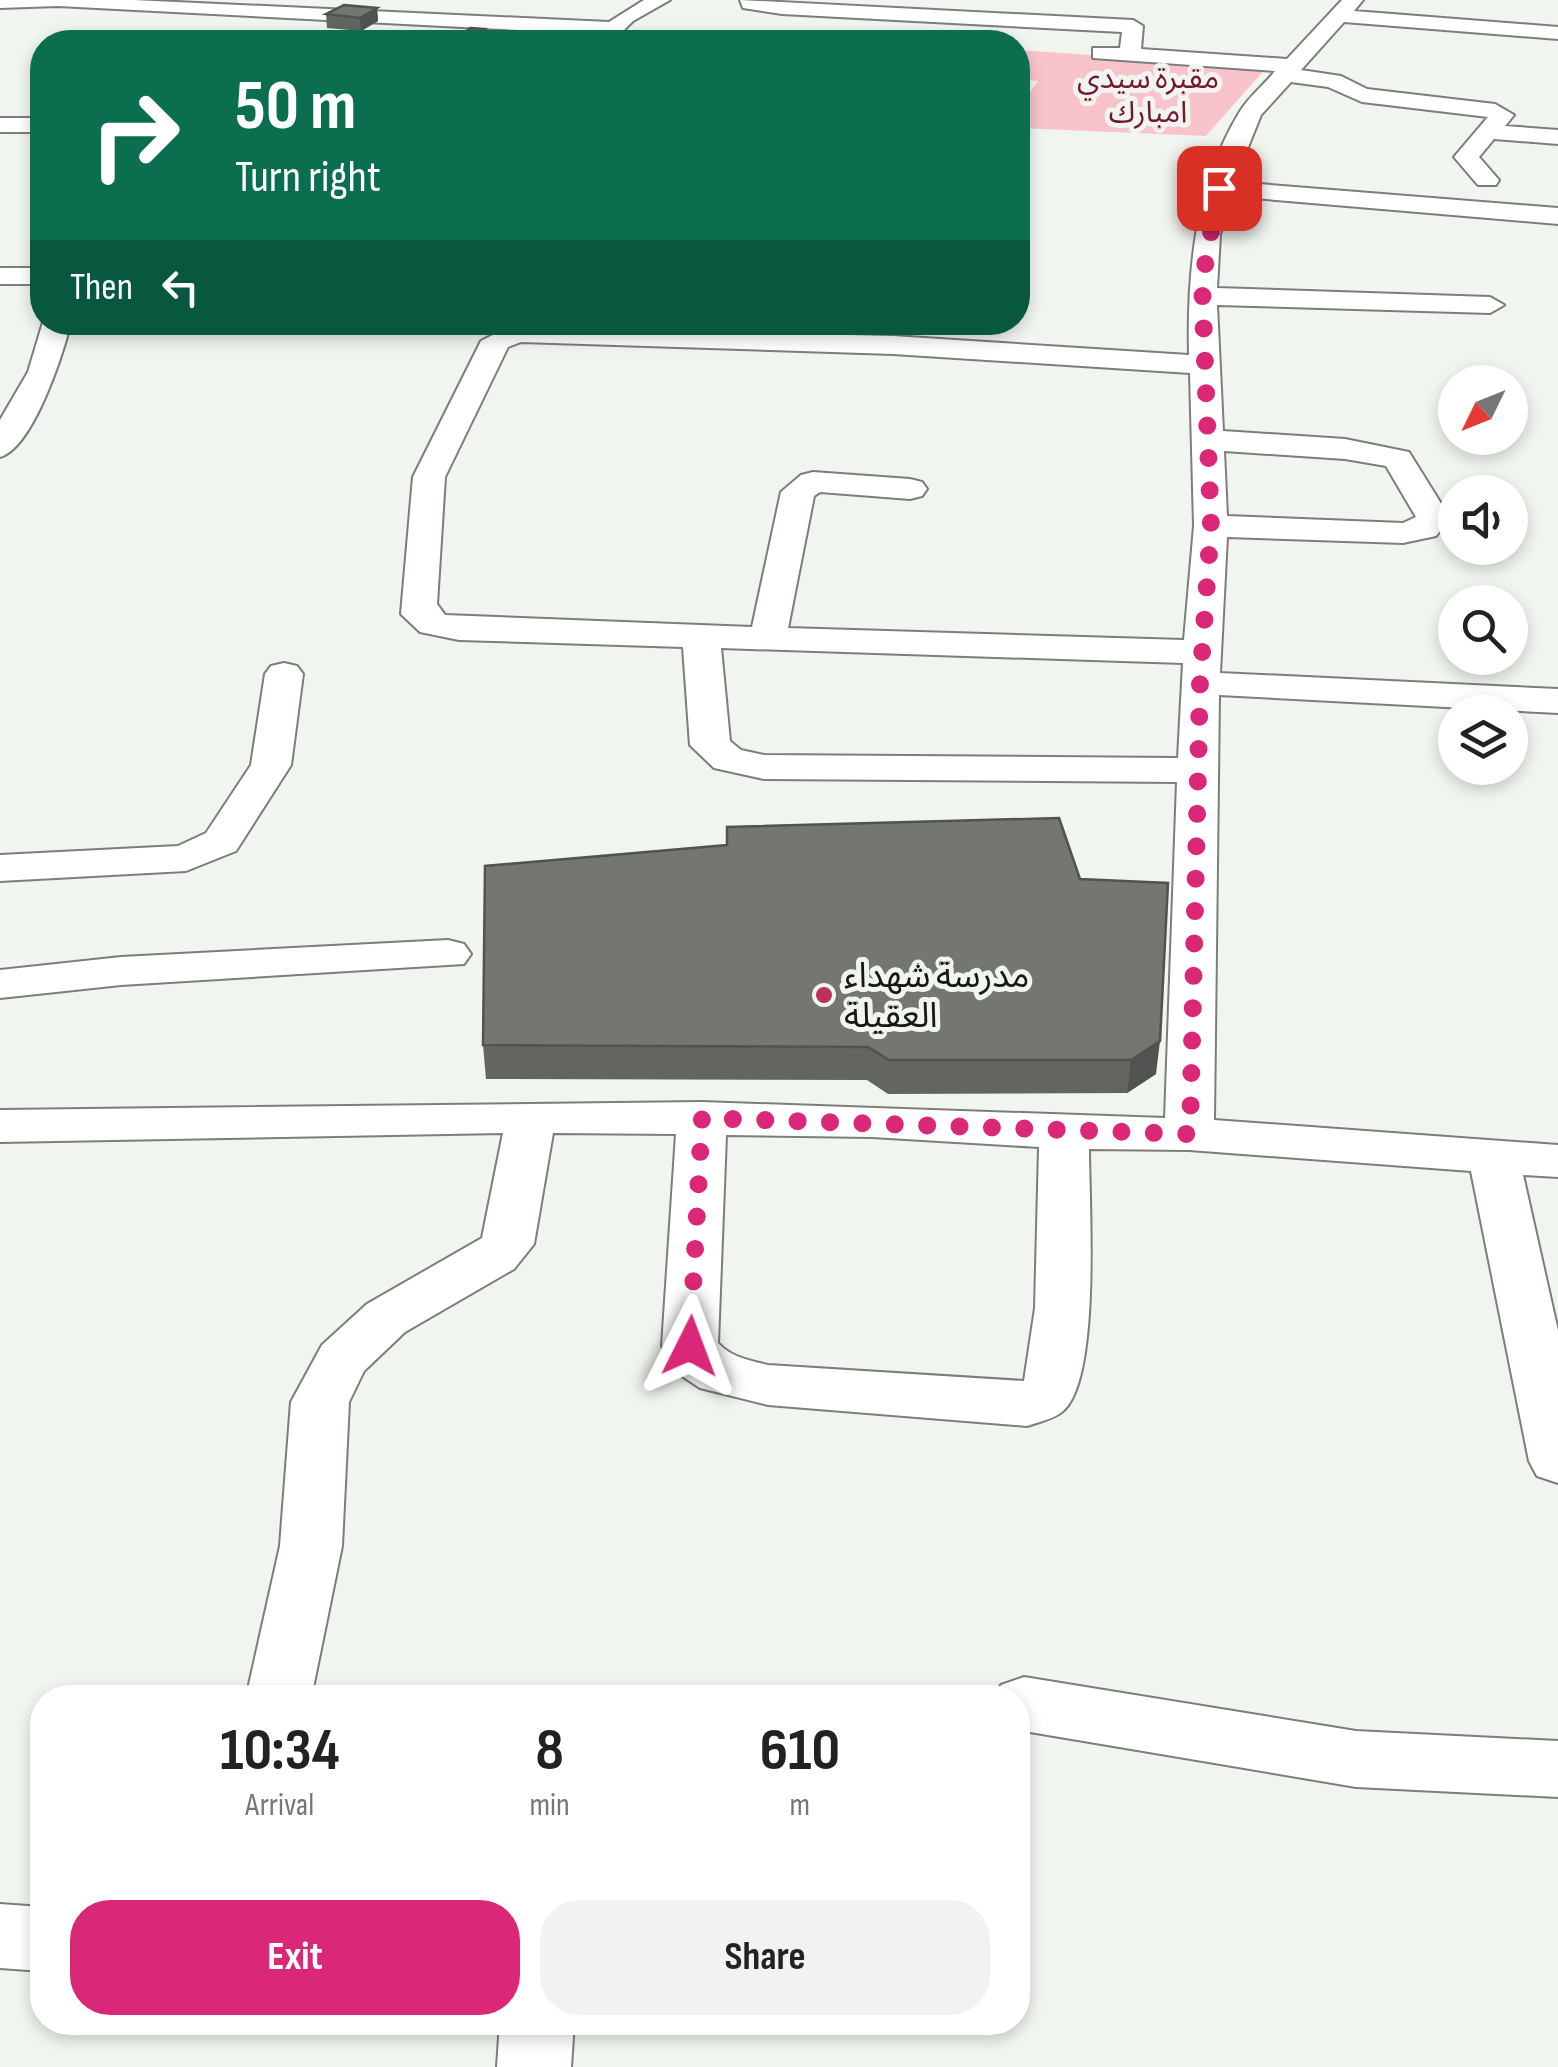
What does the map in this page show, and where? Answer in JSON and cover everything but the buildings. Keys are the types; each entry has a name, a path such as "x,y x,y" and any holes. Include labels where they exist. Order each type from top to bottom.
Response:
{"street":[{"path":"614,30 660,0"},
{"path":"750,0 750,4 782,8 1134,26"},
{"path":"1130,54 1143,0"},
{"path":"1397,0 1525,8"},
{"path":"0,2 68,2 510,30"},
{"path":"1190,1134 1197,770 1211,526 1202,296 1207,234 1219,188 1250,113 1288,70 1342,25 1558,34"},
{"path":"1427,46 1465,44 1468,41 1459,28"},
{"path":"1074,52 1288,70 1333,81 1362,95 1495,110 1502,115 1466,157 1487,180"},
{"path":"0,125 30,126"},
{"path":"1491,132 1558,137"},
{"path":"1219,188 1558,216"},
{"path":"0,276 30,276"},
{"path":"1202,296 1490,305"},
{"path":"0,447 43,372 53,335"},
{"path":"512,335 496,341 429,477 419,614 433,624 459,629 768,636 1201,668 1558,700"},
{"path":"592,335 912,346 1204,365"},
{"path":"1207,440 1378,452 1398,459 1433,518 1424,529 1403,533 1211,526"},
{"path":"768,636 798,492 813,482 910,489"},
{"path":"701,636 710,744 728,758 764,767 1197,770"},
{"path":"0,868 186,858 221,842 270,765 284,674"},
{"path":"0,984 121,971 448,954"},
{"path":"281,1685 310,1546 320,1402 342,1358 386,1318 495,1256 507,1244 530,1117"},
{"path":"0,1126 530,1117 872,1121 1064,1133 1190,1134 1558,1161"},
{"path":"702,1118 690,1346 702,1362 720,1374 768,1385 1027,1405 1044,1396 1053,1382 1062,1308 1064,1133"},
{"path":"1492,1156 1558,1461"},
{"path":"1030,1705 1356,1759 1558,1770"},
{"path":"0,1936 30,1938"},
{"path":"534,2067 536,2035"}],"green space":[{"name":"مقبرة سيدي امبارك","path":"1030,51 1267,67 1206,136 1030,129 1030,92 1038,81 1030,80"}],"place":[{"name":"مدرسة شهداء العقيلة","path":"824,995"}],"route":[{"path":"690,1346 702,1118 872,1121 1064,1133 1190,1134 1200,683 1211,526 1202,282 1207,234 1219,188"}]}
